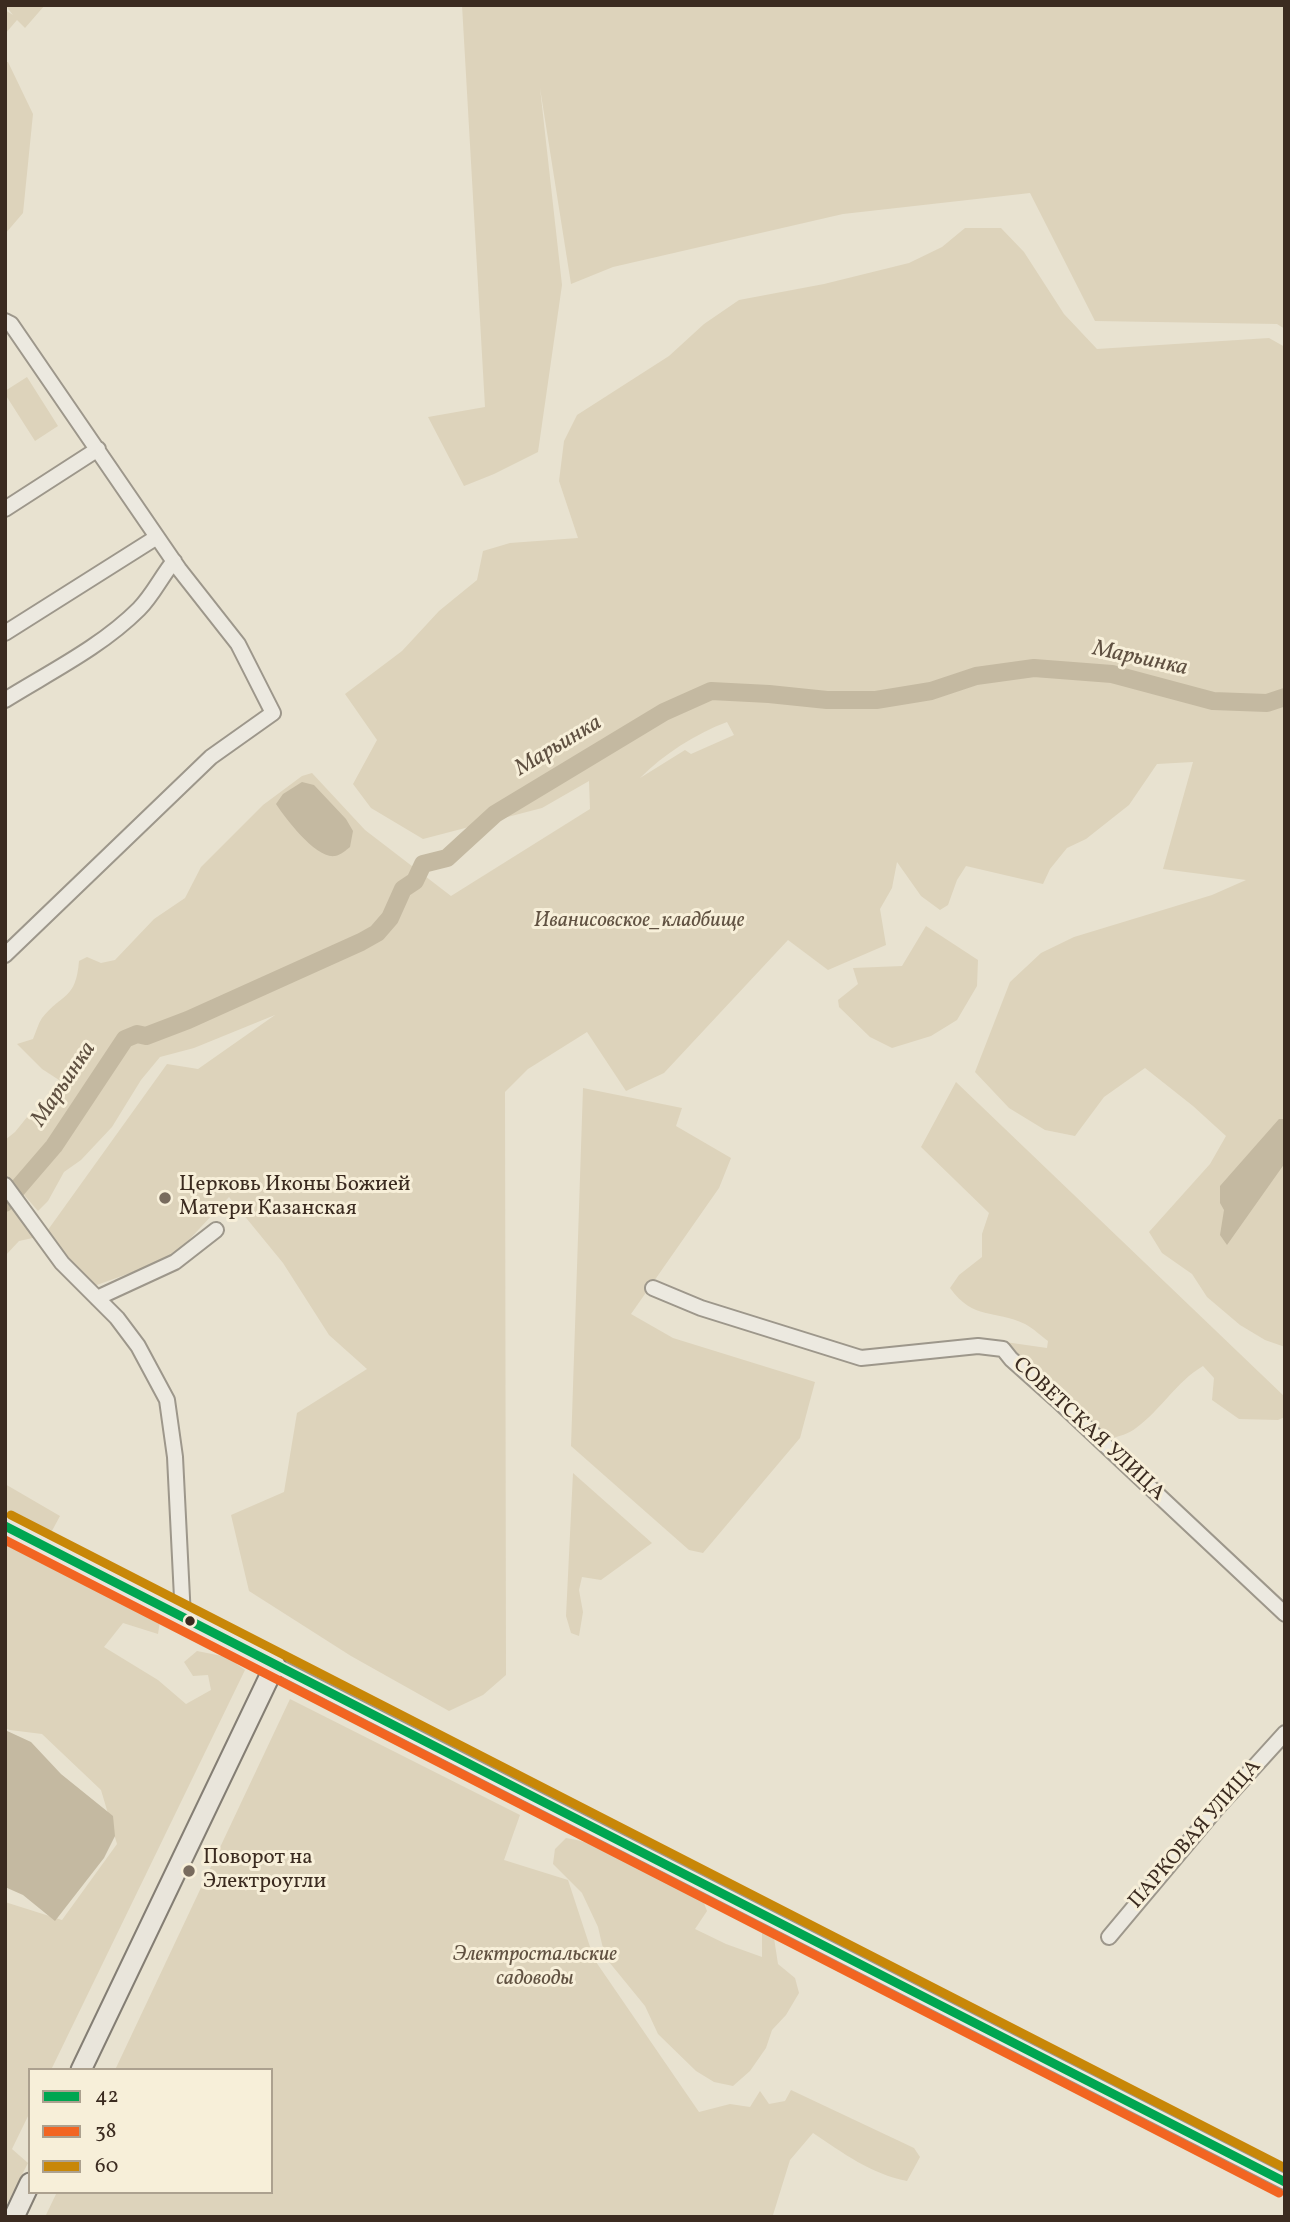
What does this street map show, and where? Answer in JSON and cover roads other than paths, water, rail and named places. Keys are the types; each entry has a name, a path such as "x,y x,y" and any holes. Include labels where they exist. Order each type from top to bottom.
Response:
{"highway":[{"path":"5,1526 275,1665 82,2068"},
{"path":"14,2217 28,2187"}],"street":[{"path":"5,321 11,324 174,561 238,644 273,713 211,757 5,955"},
{"path":"5,509 98,449"},
{"path":"5,634 157,537"},
{"path":"5,701 116,631 152,595 174,561"},
{"path":"11,1192 62,1263 117,1318 138,1346 167,1400 175,1457 183,1618"},
{"path":"97,1298 175,1262 216,1230"},
{"name":"СОВЕТСКАЯ УЛИЦА","path":"653,1288 701,1308 861,1358 978,1346 1003,1349 1285,1614"},
{"path":"275,1665 1285,2182"},
{"name":"ПАРКОВАЯ УЛИЦА","path":"1109,1937 1217,1808 1285,1733"}],"waterway":[{"name":"Марьинка","path":"5,1203 54,1146 125,1039 137,1034 146,1036 188,1020 377,933 390,918 403,889 415,881 423,864 447,858 495,814 664,712 711,691 827,700 876,700 931,691 976,676 1034,668 1112,674 1213,701 1267,703 1285,697"}],"place":[{"name":"Церковь Иконы Божией Матери Казанская","path":"165,1198"},
{"name":"Поворот на Электроугли","path":"189,1871"}],"park label":[{"name":"Иванисовское_кладбище","path":"639,922"},
{"name":"Электростальские садоводы","path":"535,1968"}]}
